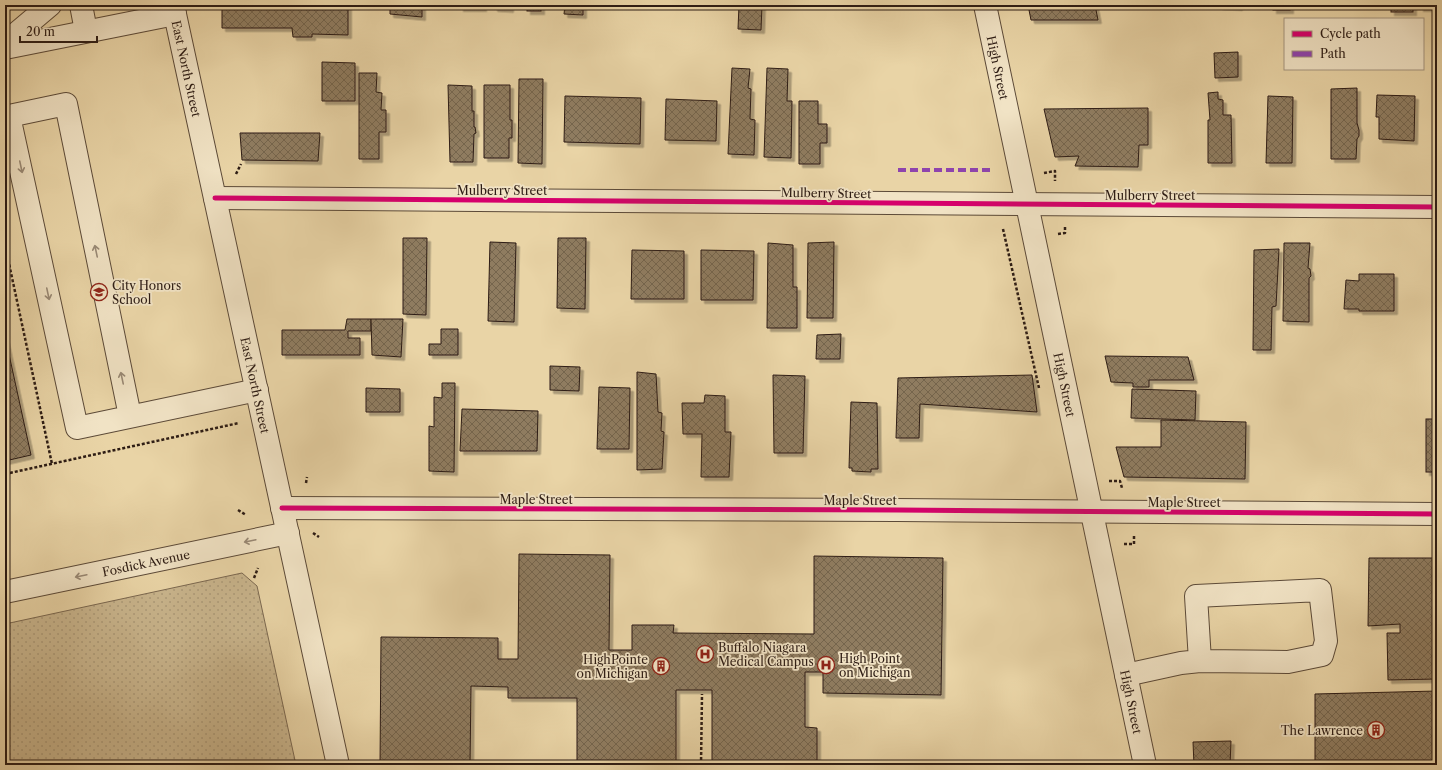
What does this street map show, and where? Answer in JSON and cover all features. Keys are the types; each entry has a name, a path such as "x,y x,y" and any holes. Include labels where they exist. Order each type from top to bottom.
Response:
{"street":[{"path":"5,43 50,5"},
{"path":"82,5 86,31"},
{"name":"High Street","path":"984,5 1145,765"},
{"path":"5,48 174,10"},
{"name":"East North Street","path":"174,10 338,765"},
{"path":"130,416 66,104 10,116 77,428 257,390"},
{"name":"Mulberry Street","path":"215,198 1437,207"},
{"name":"Maple Street","path":"282,508 1437,514"},
{"name":"Fosdick Avenue","path":"5,592 288,533"},
{"path":"1126,675 1181,663 1200,661 1288,662 1322,655 1326,641 1320,590 1196,596 1200,661"}],"path":[{"path":"236,174 241,164"},
{"path":"1042,173 1055,171 1055,184"},
{"path":"1004,232 1040,391"},
{"path":"1057,234 1065,233"},
{"path":"5,245 52,464"},
{"path":"5,474 235,424"},
{"path":"1108,481 1120,481"},
{"path":"238,510 246,515"},
{"path":"1124,544 1134,544 1134,534"},
{"path":"254,578 258,568"},
{"path":"701,765 702,694"}],"shaded area":[{"path":"242,573 257,586 296,765 5,765 5,624"}],"building":[{"path":"222,5 348,5 348,35 312,34 312,37 293,37 292,28 222,28"},
{"path":"390,5 422,5 422,17 390,14"},
{"path":"460,5 483,5 483,8 460,8"},
{"path":"494,5 510,5 510,9 494,8"},
{"path":"527,5 541,5 541,11 527,11"},
{"path":"565,5 583,5 583,15 564,14"},
{"path":"739,5 762,5 761,30 738,29"},
{"path":"1028,5 1095,5 1098,20 1031,20"},
{"path":"1239,5 1239,7 1219,6"},
{"path":"1273,5 1290,5 1290,10 1273,10"},
{"path":"1391,5 1413,5 1413,12 1391,12"},
{"path":"1420,5 1437,5 1437,8 1420,8"},
{"path":"1238,52 1238,77 1215,78 1214,53"},
{"path":"322,62 355,63 355,101 322,101"},
{"path":"732,68 750,69 748,88 751,89 750,119 755,120 754,155 728,154"},
{"path":"767,68 788,69 787,101 792,101 791,158 764,157"},
{"path":"359,73 377,73 376,92 382,93 381,110 386,110 386,132 379,132 379,159 359,159"},
{"path":"519,79 543,79 542,164 518,163"},
{"path":"448,85 472,86 472,111 474,111 474,127 476,133 474,134 473,162 450,162"},
{"path":"484,85 510,85 510,120 512,120 512,138 509,138 509,158 484,158"},
{"path":"1357,88 1357,123 1359,136 1357,139 1356,159 1331,159 1331,89"},
{"path":"1218,92 1218,99 1223,100 1223,115 1231,115 1232,163 1208,163 1208,120 1210,120 1208,93"},
{"path":"1377,95 1415,96 1414,141 1379,139 1379,117 1376,117"},
{"path":"565,96 641,98 640,144 564,142"},
{"path":"1268,96 1293,97 1292,163 1266,163"},
{"path":"666,99 717,101 716,141 665,140"},
{"path":"799,101 818,101 818,124 827,124 827,143 820,143 820,164 799,164"},
{"path":"1148,108 1148,145 1139,145 1138,167 1075,166 1079,156 1055,157 1044,109"},
{"path":"240,133 320,133 318,161 242,160"},
{"path":"403,238 427,238 426,315 403,314"},
{"path":"558,238 586,238 585,309 557,308"},
{"path":"490,242 516,243 514,322 488,321"},
{"path":"834,242 833,318 807,318 808,243"},
{"path":"768,243 793,245 793,287 797,287 797,328 767,328"},
{"path":"1284,243 1310,243 1308,268 1310,269 1311,276 1309,278 1309,322 1283,321"},
{"path":"1279,249 1276,306 1272,307 1271,350 1253,350 1254,250"},
{"path":"632,250 684,251 684,299 631,299"},
{"path":"701,250 754,251 753,300 701,300"},
{"path":"1359,274 1394,274 1394,311 1359,311 1359,309 1344,309 1346,280 1359,281"},
{"path":"347,319 371,319 371,331 348,331 348,338 360,338 360,355 282,355 282,330 345,330"},
{"path":"371,319 403,319 401,357 372,355"},
{"path":"441,329 458,329 458,355 429,355 429,344 441,344"},
{"path":"841,334 840,359 816,359 817,335"},
{"path":"5,336 31,455 5,461"},
{"path":"1105,356 1188,357 1194,380 1149,380 1149,387 1133,387 1133,383 1111,382"},
{"path":"550,366 580,367 579,391 550,390"},
{"path":"637,372 656,374 658,412 662,413 661,431 664,432 662,469 637,470"},
{"path":"773,375 805,376 803,453 774,453"},
{"path":"1032,375 1037,412 920,404 919,438 896,438 898,378"},
{"path":"442,383 455,383 454,472 429,471 429,426 434,427 434,397 442,398"},
{"path":"599,387 630,388 629,449 597,449"},
{"path":"366,388 400,389 400,412 366,412"},
{"path":"1132,389 1196,391 1195,420 1131,418"},
{"path":"705,395 725,396 725,432 731,432 729,477 701,477 702,434 683,434 682,403 704,403"},
{"path":"851,402 877,403 878,469 871,469 871,472 852,471 852,468 849,468"},
{"path":"462,409 538,411 537,451 460,451"},
{"path":"1426,419 1437,419 1437,472 1426,472"},
{"path":"1161,420 1246,422 1245,479 1124,477 1116,447 1161,447"},
{"name":"HighPointe on Michigan","path":"519,554 610,555 609,650 632,650 632,625 674,625 673,633 814,634 814,556 943,558 941,695 823,693 823,672 805,672 805,727 817,728 817,765 712,765 712,690 676,690 676,765 577,765 577,698 508,698 508,687 471,686 470,765 380,765 381,637 498,638 498,659 518,659"},
{"path":"1369,558 1437,558 1437,625 1435,625 1435,629 1437,630 1437,679 1388,680 1387,633 1400,633 1400,624 1368,626"},
{"name":"The Lawrence","path":"1437,691 1437,765 1315,765 1315,694"},
{"path":"1231,741 1230,765 1194,765 1193,742"}],"marked path":[{"path":"898,170 992,170"}],"cycle path":[{"path":"215,198 1437,207"},
{"path":"282,508 1437,514"}],"place":[{"name":"City Honors School","path":"99,292"},
{"name":"Buffalo Niagara Medical Campus","path":"705,654"},
{"name":"High Point on Michigan","path":"826,665"},
{"name":"HighPointe on Michigan","path":"661,666"},
{"name":"The Lawrence","path":"1376,730"}]}
